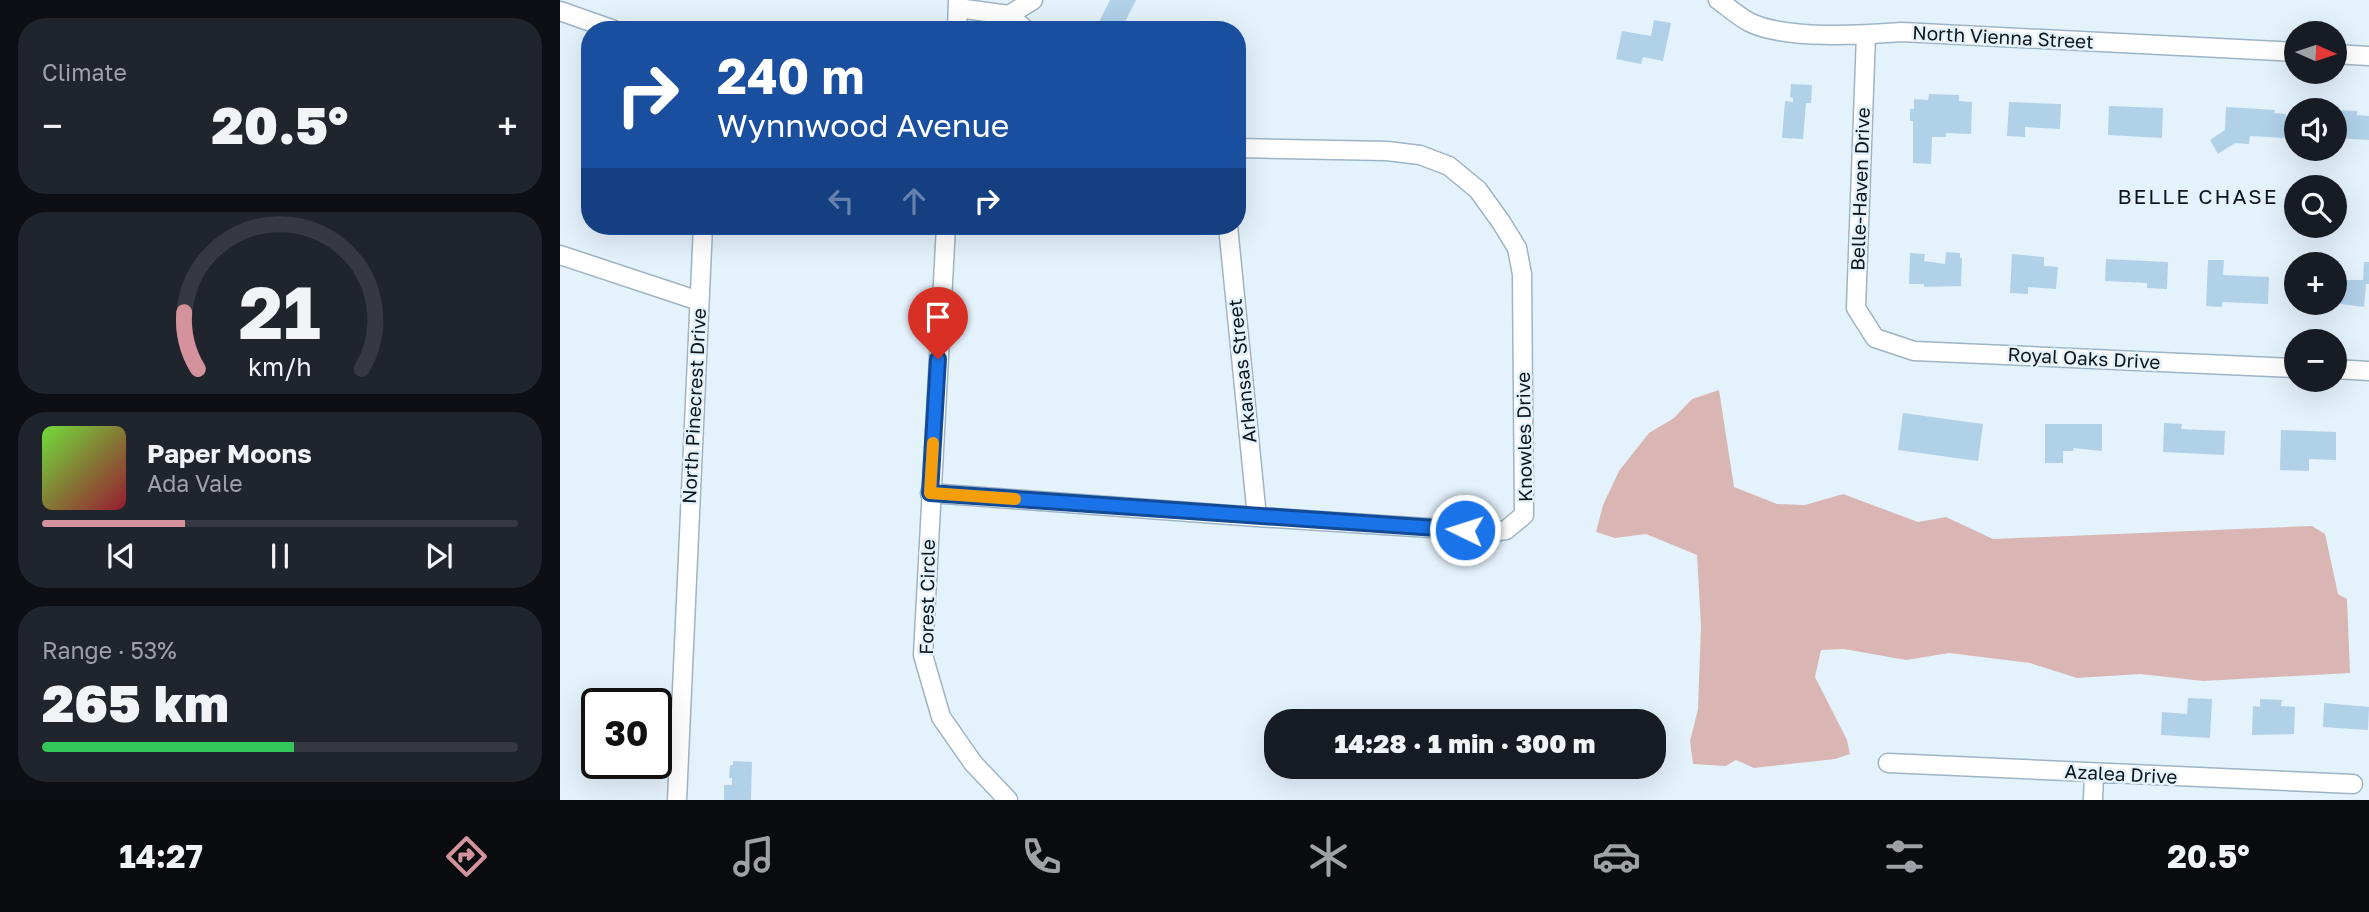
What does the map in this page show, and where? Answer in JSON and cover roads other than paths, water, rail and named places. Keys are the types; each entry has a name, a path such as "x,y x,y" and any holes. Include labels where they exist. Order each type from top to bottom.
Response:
{"street":[{"path":"1009,15 1033,0"},
{"name":"North Vienna Street","path":"1718,0 1749,22 1773,29 1809,33 1866,35 1902,32 2284,51"},
{"path":"958,4 1009,15 1016,21"},
{"path":"560,11 588,21"},
{"name":"Belle-Haven Drive","path":"1866,35 1856,307 1875,338"},
{"path":"2347,55 2369,56"},
{"name":"Knowles Drive","path":"930,493 1492,532 1506,530 1524,515 1526,499 1522,274 1517,248 1478,190 1449,166 1420,155 1387,151 1246,148"},
{"name":"North Pinecrest Drive","path":"677,800 703,235"},
{"name":"Forest Circle","path":"945,235 923,656 941,717 973,763 1008,800"},
{"name":"Arkansas Street","path":"1229,235 1257,517"},
{"path":"560,256 699,301"},
{"name":"Royal Oaks Drive","path":"1875,338 1914,351 2284,367"},
{"path":"2347,370 2369,371"},
{"name":"Azalea Drive","path":"1888,763 2353,784"},
{"path":"2093,800 2094,773"}],"district":[{"name":"BELLE CHASE","path":"2198,197"}]}
